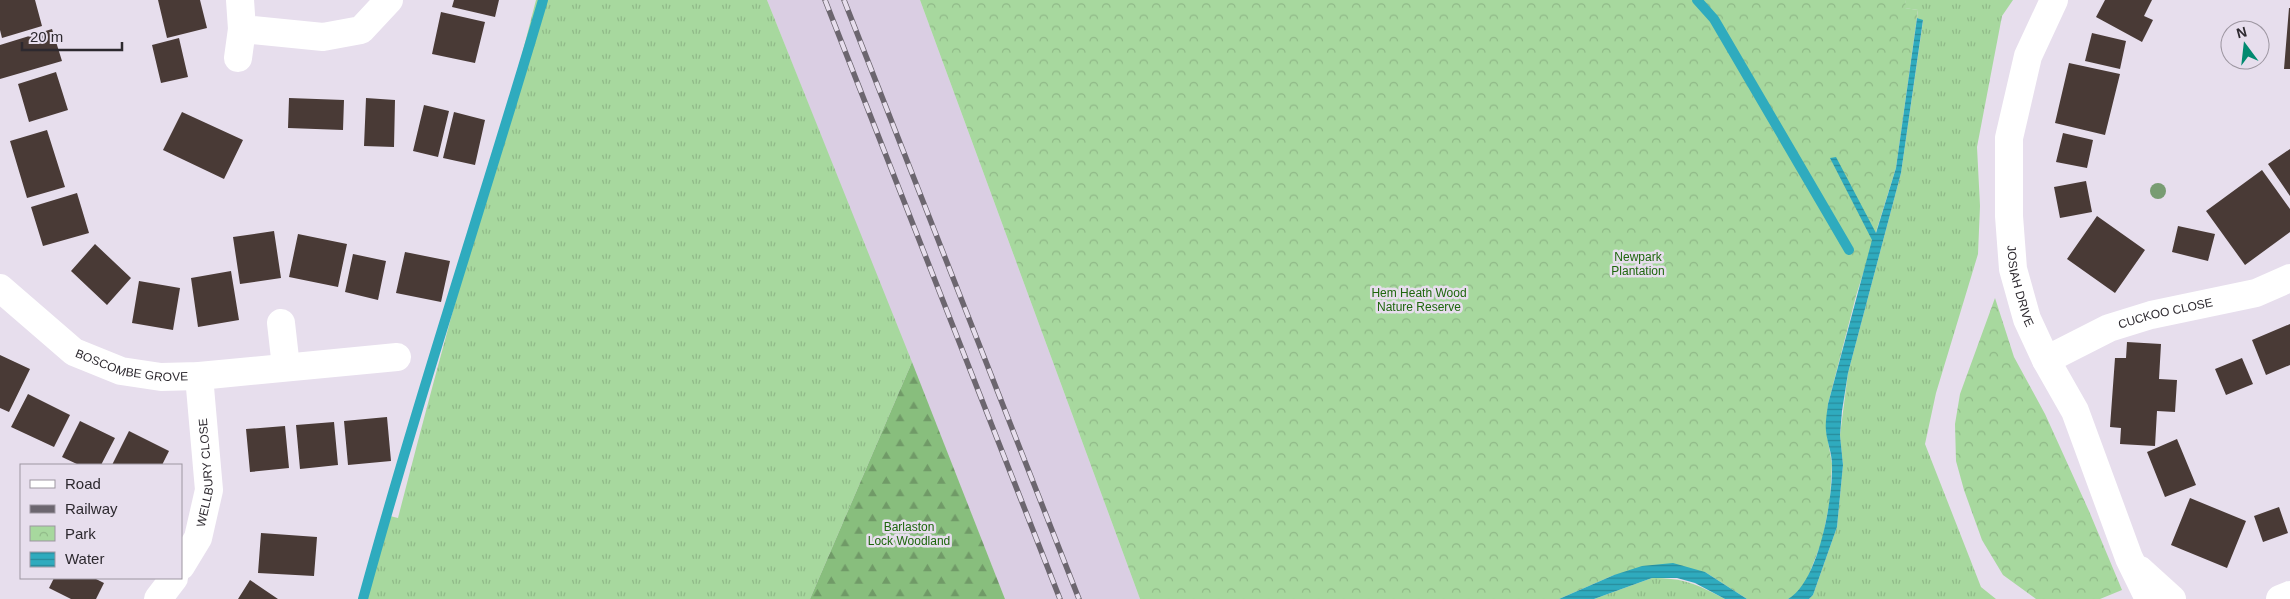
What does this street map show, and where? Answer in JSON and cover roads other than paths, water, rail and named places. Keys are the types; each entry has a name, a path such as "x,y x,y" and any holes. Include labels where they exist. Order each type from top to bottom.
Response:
{"street":[{"path":"238,58 242,29 240,0"},
{"path":"242,29 323,37 361,30 389,0"},
{"name":"JOSIAH DRIVE","path":"2054,0 2028,56 2009,138 2009,216 2013,269 2027,319 2046,360 2075,410 2129,558 2149,599"},
{"name":"CUCKOO CLOSE","path":"2046,360 2109,328 2151,315 2256,293 2290,278"},
{"name":"BOSCOMBE GROVE","path":"0,288 74,352 121,371 161,377 199,376 396,357"},
{"path":"280,324 286,367"},
{"name":"WELLBURY CLOSE","path":"182,564 198,538 209,490 199,376"},
{"name":"JOSIAH DRIVE","path":"2129,558 2154,584 2172,599"},
{"path":"158,599 173,579"},
{"path":"2280,599 2290,595"}],"water":[{"path":"1917,18 1923,20 1901,173 1848,373 1842,411 1840,435 1843,465 1837,527 1813,595 1809,599 1788,599 1799,590 1808,576 1816,558 1827,517 1832,480 1832,461 1826,428 1828,404 1872,240 1830,158 1836,157 1876,233 1896,168"},
{"path":"1673,563 1705,572 1747,599 1725,599 1695,583 1677,578 1652,578 1594,599 1559,599 1614,575 1642,566"}],"waterway":[{"path":"363,599 406,449 543,0"},
{"path":"1697,0 1714,19 1849,250"}],"railway":[{"path":"825,0 1060,599"},
{"path":"844,0 1079,599"}],"park label":[{"name":"Newpark Plantation","path":"1638,264"},
{"name":"Hem Heath Wood Nature Reserve","path":"1419,300"},
{"name":"Barlaston Lock Woodland","path":"909,534"}]}
